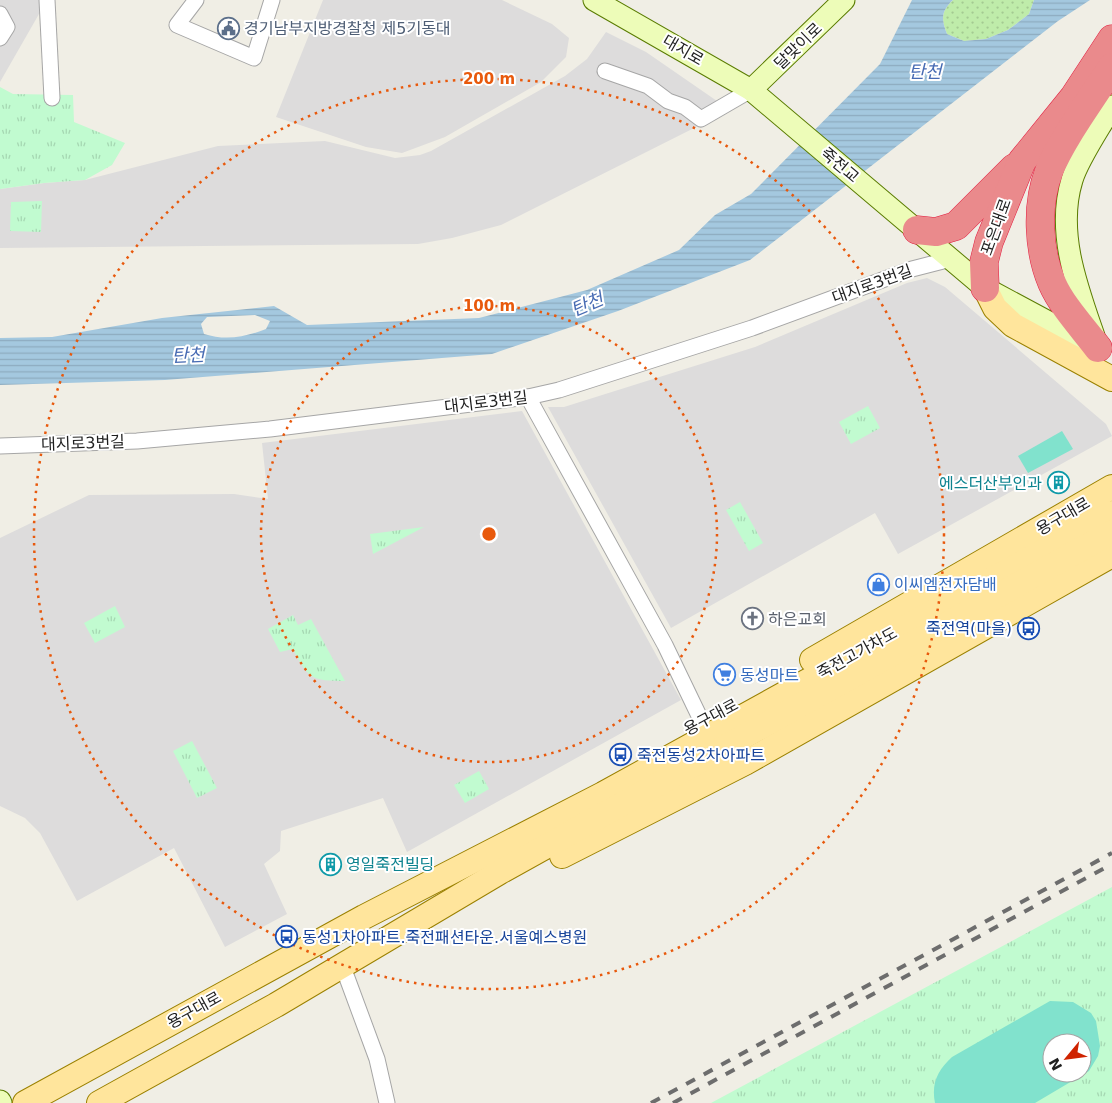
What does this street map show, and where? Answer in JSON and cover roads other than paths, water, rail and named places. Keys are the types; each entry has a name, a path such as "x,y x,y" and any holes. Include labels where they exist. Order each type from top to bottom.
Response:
{"highway":[{"name":"포은대로","path":"985,288 984,262 989,242 1022,161 1091,103 1112,40"},
{"name":"포은대로","path":"1105,356 1053,285 1046,267 1042,244 1041,208 1049,172 1112,67"},
{"path":"914,228 936,232 956,226 996,184 1022,161"}],"main road":[{"name":"포은대로","path":"985,288 996,308 1012,325 1112,379"},
{"name":"용구대로","path":"25,1103 364,917 486,841 702,722 1112,487"},
{"name":"죽전고가차도","path":"607,802 1112,513"},
{"name":"죽전고가차도","path":"607,802 1112,532"},
{"path":"376,946 507,884 745,764 1112,555"},
{"name":"용구대로","path":"364,917 607,802"},
{"path":"99,1103 343,967 500,872 607,802"}],"street":[{"path":"48,0 52,98"},
{"path":"196,0 177,25 254,58 272,0"},
{"name":"대지로","path":"594,0 751,90 769,105"},
{"name":"달맞이로","path":"751,90 844,0"},
{"path":"0,14 7,27 0,38"},
{"path":"605,71 648,86 701,119 751,90"},
{"name":"죽전교","path":"769,105 914,228"},
{"path":"914,228 985,288 1105,356"},
{"name":"대지로3번길","path":"0,446 137,441 270,429 528,397 560,390 743,331 912,269 951,259"},
{"path":"528,397 665,645 702,722"},
{"path":"343,967 377,1059 387,1103"}],"water":[{"name":"탄천","path":"912,0 953,0 944,12 944,24 947,34 964,41 986,39 1008,30 1029,14 1034,0 1090,0 1058,21 750,260 618,311 492,354 165,380 0,385 0,338 52,337 162,318 274,306 307,325 479,318 587,290 679,250 715,215 751,194 880,64","holes":["255,315 270,321 266,329 243,336 228,338 204,334 201,324 207,317"]}],"railway":[{"path":"651,1103 1112,853"},
{"path":"673,1103 1112,864"}],"place":[{"name":"경기남부지방경찰청 제5기동대","path":"228,28"},
{"name":"에스더산부인과","path":"1058,483"},
{"name":"이씨엠전자담배","path":"878,584"},
{"name":"하은교회","path":"752,619"},
{"name":"죽전역(마을)","path":"1028,628"},
{"name":"동성마트","path":"724,675"},
{"name":"죽전동성2차아파트","path":"621,755"},
{"name":"영일죽전빌딩","path":"330,864"},
{"name":"동성1차아파트.죽전패션타운.서울예스병원","path":"286,937"}]}
